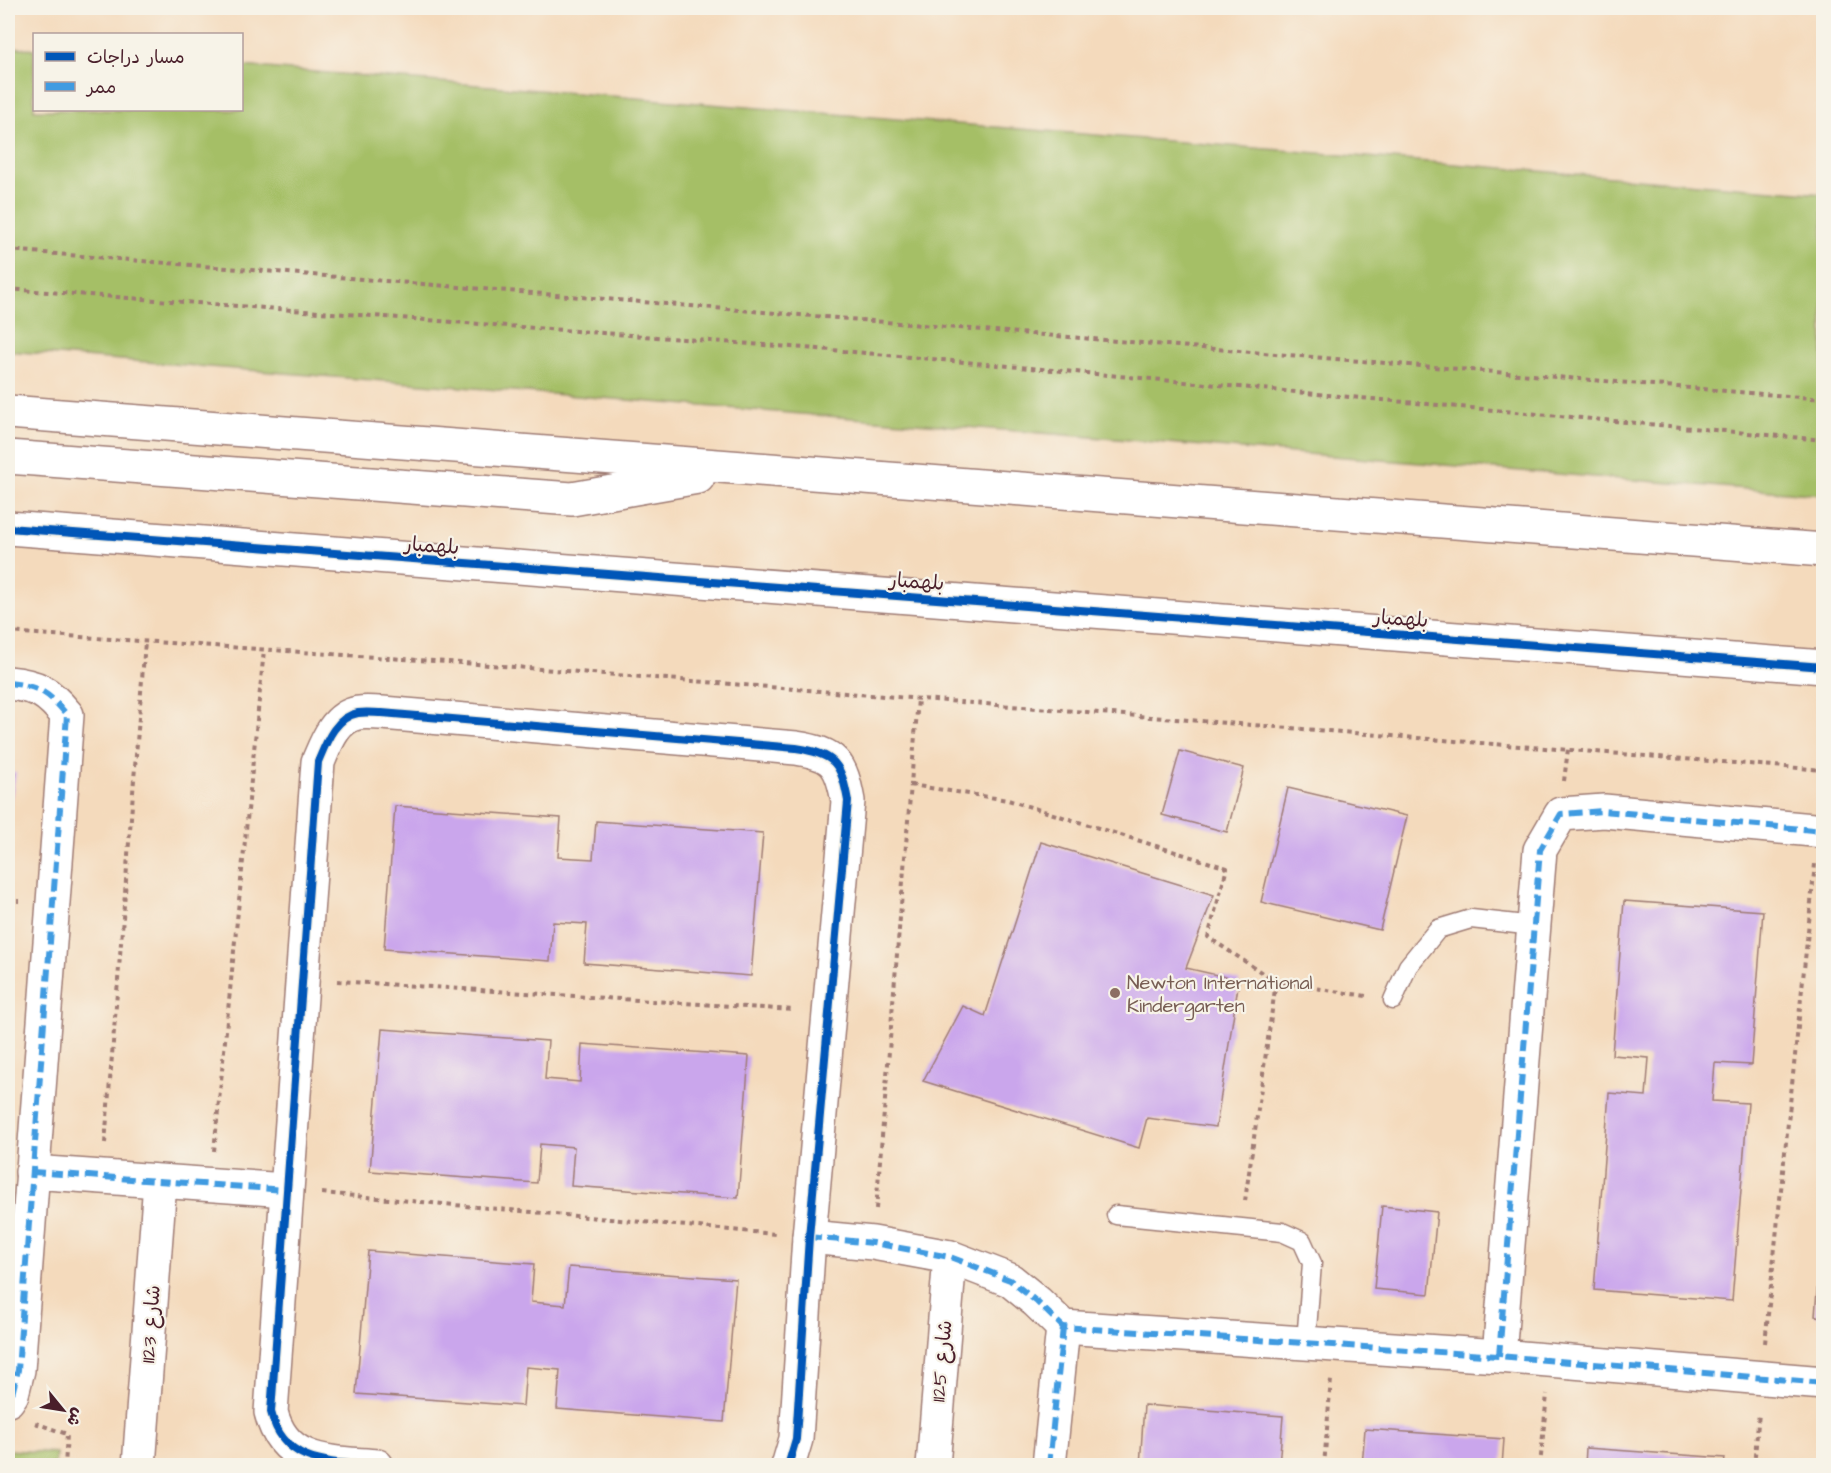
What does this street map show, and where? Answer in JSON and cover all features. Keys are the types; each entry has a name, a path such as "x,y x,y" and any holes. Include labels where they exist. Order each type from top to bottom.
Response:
{"street":[{"path":"8,412 1824,549"},
{"path":"8,457 572,499 747,469"},
{"name":"بلهمبار","path":"8,528 1824,667"},
{"path":"8,534 61,533"},
{"path":"8,683 31,685 54,700 67,715 18,1370 8,1401"},
{"path":"377,1466 333,1462 304,1455 288,1447 274,1426 271,1412 318,762 330,733 343,720 357,713 382,713 796,748 816,751 832,759 843,776 848,801 831,1012 809,1237 796,1438 788,1466"},
{"path":"1499,1356 1540,850 1561,814 1604,811 1821,831"},
{"path":"32,1172 286,1190"},
{"name":"شارع 1123","path":"139,1466 160,1182"},
{"path":"809,1237 873,1243 950,1257 1010,1281 1037,1302 1063,1327 1499,1356 1824,1383"},
{"name":"شارع 1125","path":"933,1466 950,1257"},
{"path":"1049,1466 1063,1327"}],"lane":[{"path":"1394,1000 1408,966 1438,928 1471,919 1534,926"},
{"path":"1116,1215 1282,1232 1302,1241 1312,1263 1320,1344"}],"path":[{"path":"8,250 1824,399"},
{"path":"8,289 832,350 1824,440"},
{"path":"8,633 477,664 1824,770"},
{"path":"103,1177 145,642"},
{"path":"210,1183 264,650"},
{"path":"873,1243 918,699"},
{"path":"911,785 1008,800 1227,868 1208,937 1276,982 1394,1000"},
{"path":"1754,1466 1761,1378 1821,831"},
{"path":"302,978 831,1012"},
{"path":"1242,1228 1276,982"},
{"path":"286,1190 809,1237"},
{"path":"1320,1344 1324,1466"},
{"path":"1540,1466 1550,1361"},
{"path":"65,1466 67,1434"}],"green space":[{"path":"8,47 33,49 33,111 243,111 243,66 1823,194 1823,495 8,351"},
{"path":"8,1450 56,1453 55,1465 8,1465"}],"building":[{"path":"1180,751 1244,768 1227,832 1162,815"},
{"path":"8,772 16,773 9,812 8,812"},
{"path":"1288,788 1407,816 1380,930 1261,902"},
{"path":"395,806 561,818 558,857 593,859 596,821 763,833 751,976 584,963 587,924 553,922 550,961 384,949"},
{"name":"Newton International Kindergarten","path":"1041,842 1214,895 1186,968 1239,980 1216,1127 1147,1118 1139,1148 923,1081 963,1006 985,1016"},
{"path":"1624,901 1763,911 1751,1065 1715,1063 1712,1101 1748,1103 1732,1301 1594,1290 1609,1093 1646,1096 1649,1058 1612,1055"},
{"path":"382,1029 548,1041 545,1079 580,1082 582,1044 749,1056 738,1198 571,1186 574,1147 540,1144 537,1183 370,1171"},
{"path":"1382,1206 1437,1212 1429,1294 1374,1289"},
{"path":"1822,1228 1824,1228 1824,1317 1815,1316"},
{"path":"368,1251 534,1264 531,1302 565,1305 569,1267 736,1279 724,1422 557,1409 560,1370 526,1367 523,1406 356,1394"},
{"path":"1144,1405 1283,1416 1279,1466 1140,1466"},
{"path":"1365,1429 1504,1439 1502,1466 1362,1466"},
{"path":"1586,1448 1725,1458 1724,1466 1585,1466"}],"marked path":[{"path":"8,683 41,691 54,700 67,715 18,1370 12,1394 8,1400"},
{"path":"1499,1356 1540,850 1561,814 1604,811 1824,831"},
{"path":"32,1172 286,1190"},
{"path":"809,1237 873,1243 950,1257 1010,1280 1063,1327 1499,1356 1824,1383"},
{"path":"1049,1466 1063,1327"}],"cycle path":[{"path":"8,528 1824,667"},
{"path":"377,1466 327,1461 298,1452 277,1430 271,1412 318,762 337,725 350,715 358,713 382,713 796,748 820,753 834,762 839,769 848,801 809,1237 796,1439 788,1466"}],"place":[{"name":"Newton International Kindergarten","path":"1115,993"}]}
